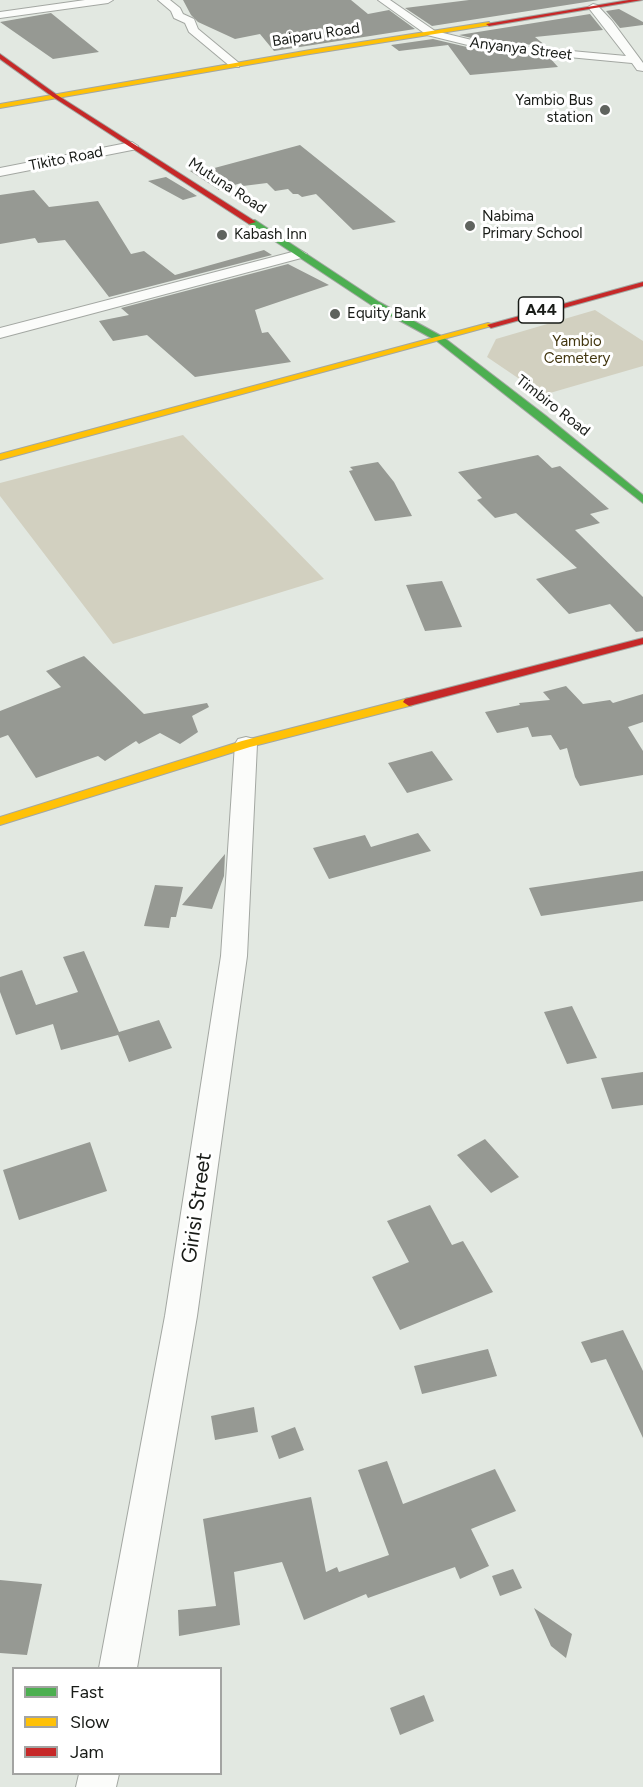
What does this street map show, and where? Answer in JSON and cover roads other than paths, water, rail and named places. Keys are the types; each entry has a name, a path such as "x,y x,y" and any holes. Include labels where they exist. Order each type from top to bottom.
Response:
{"street":[{"path":"0,15 108,0"},
{"path":"163,0 176,10 178,16 190,21 194,30 235,65"},
{"name":"Anyanya Street","path":"383,0 431,33 484,46 634,60"},
{"name":"Baiparu Road","path":"0,106 235,65 639,0"},
{"path":"593,7 608,22 643,72"},
{"name":"Mutuna Road","path":"0,56 55,96 376,304 440,339"},
{"name":"Tikito Road","path":"0,172 132,146"},
{"path":"0,333 300,254"},
{"name":"A44","path":"440,339 546,308 643,284"},
{"path":"0,457 440,339"},
{"name":"Timbiro Road","path":"440,339 543,418 643,500"},
{"path":"0,821 246,744 643,641"},
{"name":"Girisi Street","path":"118,1667 181,1316 234,956 246,744"}],"place":[{"name":"Yambio Bus station","path":"605,110"},
{"name":"Nabima Primary School","path":"470,226"},
{"name":"Kabash Inn","path":"222,235"},
{"name":"Equity Bank","path":"335,314"}],"park label":[{"name":"Yambio Cemetery","path":"577,350"}]}
